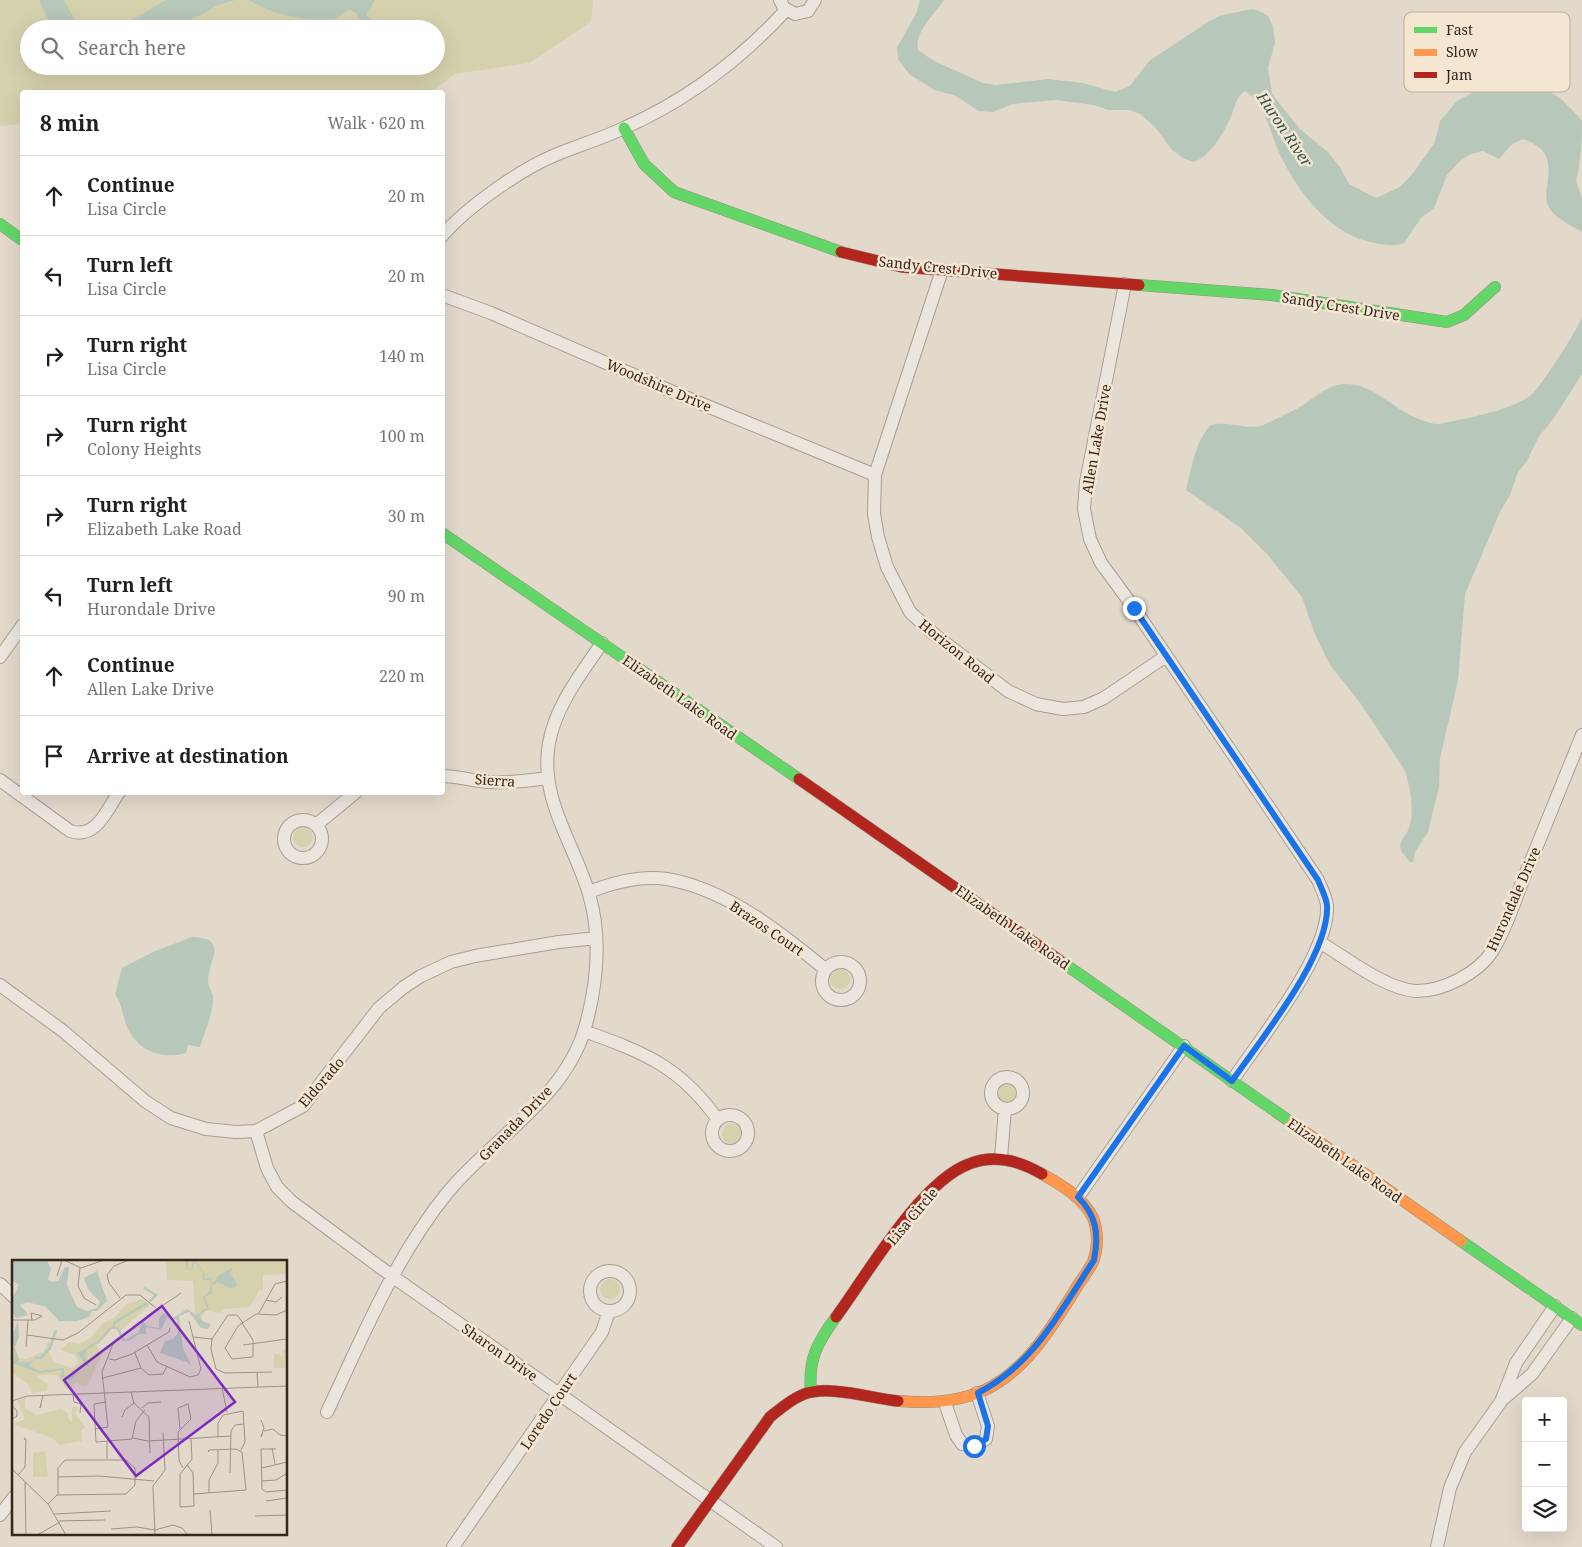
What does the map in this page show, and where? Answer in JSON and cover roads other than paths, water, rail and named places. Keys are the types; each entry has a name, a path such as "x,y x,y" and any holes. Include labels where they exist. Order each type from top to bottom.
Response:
{"street":[{"path":"445,232 456,219 518,176 551,157 624,128 669,105 713,78 755,42 783,5 795,14 802,14 808,11 815,0"},
{"name":"Sandy Crest Drive","path":"624,128 633,151 656,178 674,192 836,251 902,267 1272,295 1447,322 1464,315 1495,287"},
{"path":"0,224 20,239"},
{"name":"Horizon Road","path":"942,270 875,475 874,514 878,537 887,567 910,612 935,635 1008,691 1036,704 1064,710 1084,707 1104,698 1166,656"},
{"name":"Allen Lake Drive","path":"1125,284 1086,482 1084,509 1090,539 1101,563 1134,608 1318,880 1327,904 1326,924 1321,943"},
{"name":"Woodshire Drive","path":"445,296 491,313 673,392 875,475"},
{"name":"Elizabeth Lake Road","path":"445,535 1184,1046 1577,1321"},
{"path":"0,656 20,629"},
{"name":"Granada Drive","path":"327,1412 392,1276 448,1192 545,1095 572,1059 584,1030 597,977 594,914 589,892 553,806 547,778 549,743 559,710 567,694 602,643"},
{"name":"Hurondale Drive","path":"1321,943 1382,980 1397,987 1415,991 1431,990 1459,978 1478,967 1493,950 1507,920 1582,735"},
{"name":"Sierra","path":"445,776 458,776 488,782 522,782 547,778"},
{"path":"0,780 20,795"},
{"path":"21,795 70,831 78,834 92,831 117,795"},
{"path":"316,825 352,795"},
{"name":"Brazos Court","path":"589,892 631,879 666,879 692,886 728,901 757,919 825,969"},
{"name":"Eldorado","path":"0,985 63,1031 145,1101 171,1118 206,1129 236,1132 256,1130 303,1106 379,1008 404,987 421,976 451,962 475,956 596,938"},
{"path":"1232,1081 1310,965 1321,943"},
{"path":"584,1030 633,1049 662,1063 696,1092 718,1120"},
{"path":"1078,1197 1184,1046"},
{"path":"1001,1158 1005,1109"},
{"name":"Sharon Drive","path":"256,1130 267,1168 277,1187 292,1202 392,1276 776,1547"},
{"name":"Lisa Circle","path":"678,1547 770,1417 789,1403 811,1392 840,1392 908,1403 945,1402 978,1393 997,1383 1025,1360 1094,1260 1098,1241 1095,1220 1078,1197 1046,1176 1016,1161 1001,1158 978,1161 960,1167 946,1177 922,1201 839,1313 812,1361 811,1392"},
{"path":"0,1284 12,1294"},
{"path":"1502,1400 1516,1363 1555,1306"},
{"name":"Loredo Court","path":"453,1547 602,1332 608,1311"},
{"path":"1437,1547 1456,1469 1465,1452 1502,1400 1532,1374 1577,1321"},
{"path":"945,1402 956,1435 962,1444 974,1446 986,1439 988,1426 978,1393"},
{"path":"0,1515 12,1500"}],"water":[{"path":"39,0 64,0 75,20 48,20"},
{"path":"166,0 235,0 218,5 191,20 132,20"},
{"path":"249,0 375,0 366,15 372,20 360,20 356,13 350,10 333,19 300,18 279,14"},
{"name":"Huron River","path":"920,0 944,0 922,30 919,37 918,50 934,61 983,83 996,85 1048,79 1083,83 1115,92 1130,86 1149,61 1208,22 1219,16 1251,9 1257,10 1268,16 1273,26 1275,43 1268,68 1272,94 1300,129 1328,152 1340,167 1349,184 1376,198 1400,187 1414,172 1435,142 1440,121 1457,101 1474,92 1550,92 1561,99 1582,120 1581,151 1576,181 1582,198 1582,232 1560,219 1550,209 1546,192 1548,163 1545,154 1537,146 1523,139 1511,145 1499,159 1483,151 1471,154 1461,160 1447,175 1434,208 1421,218 1404,243 1390,245 1366,241 1337,227 1313,205 1293,179 1285,164 1262,109 1252,96 1245,91 1238,98 1217,142 1205,155 1193,162 1172,150 1154,126 1140,114 1130,110 1109,110 1094,105 1056,100 1013,104 993,112 979,111 954,95 934,90 909,74 898,59 897,47 916,14"},
{"path":"1582,317 1582,374 1554,418 1538,438 1527,461 1518,472 1510,495 1500,512 1465,594 1458,681 1440,758 1439,787 1428,832 1415,852 1413,862 1410,862 1401,851 1400,846 1409,828 1412,814 1410,790 1404,769 1361,704 1330,665 1314,632 1302,597 1267,554 1241,528 1186,490 1195,455 1201,438 1211,425 1224,424 1257,427 1301,407 1326,390 1339,385 1347,384 1368,389 1412,416 1436,424 1499,410 1521,402 1535,391 1558,359"},
{"path":"192,937 204,938 214,946 208,982 213,1003 200,1047 188,1045 186,1053 177,1055 151,1052 137,1042 127,1027 120,1003 115,994 122,968 153,952"}]}
